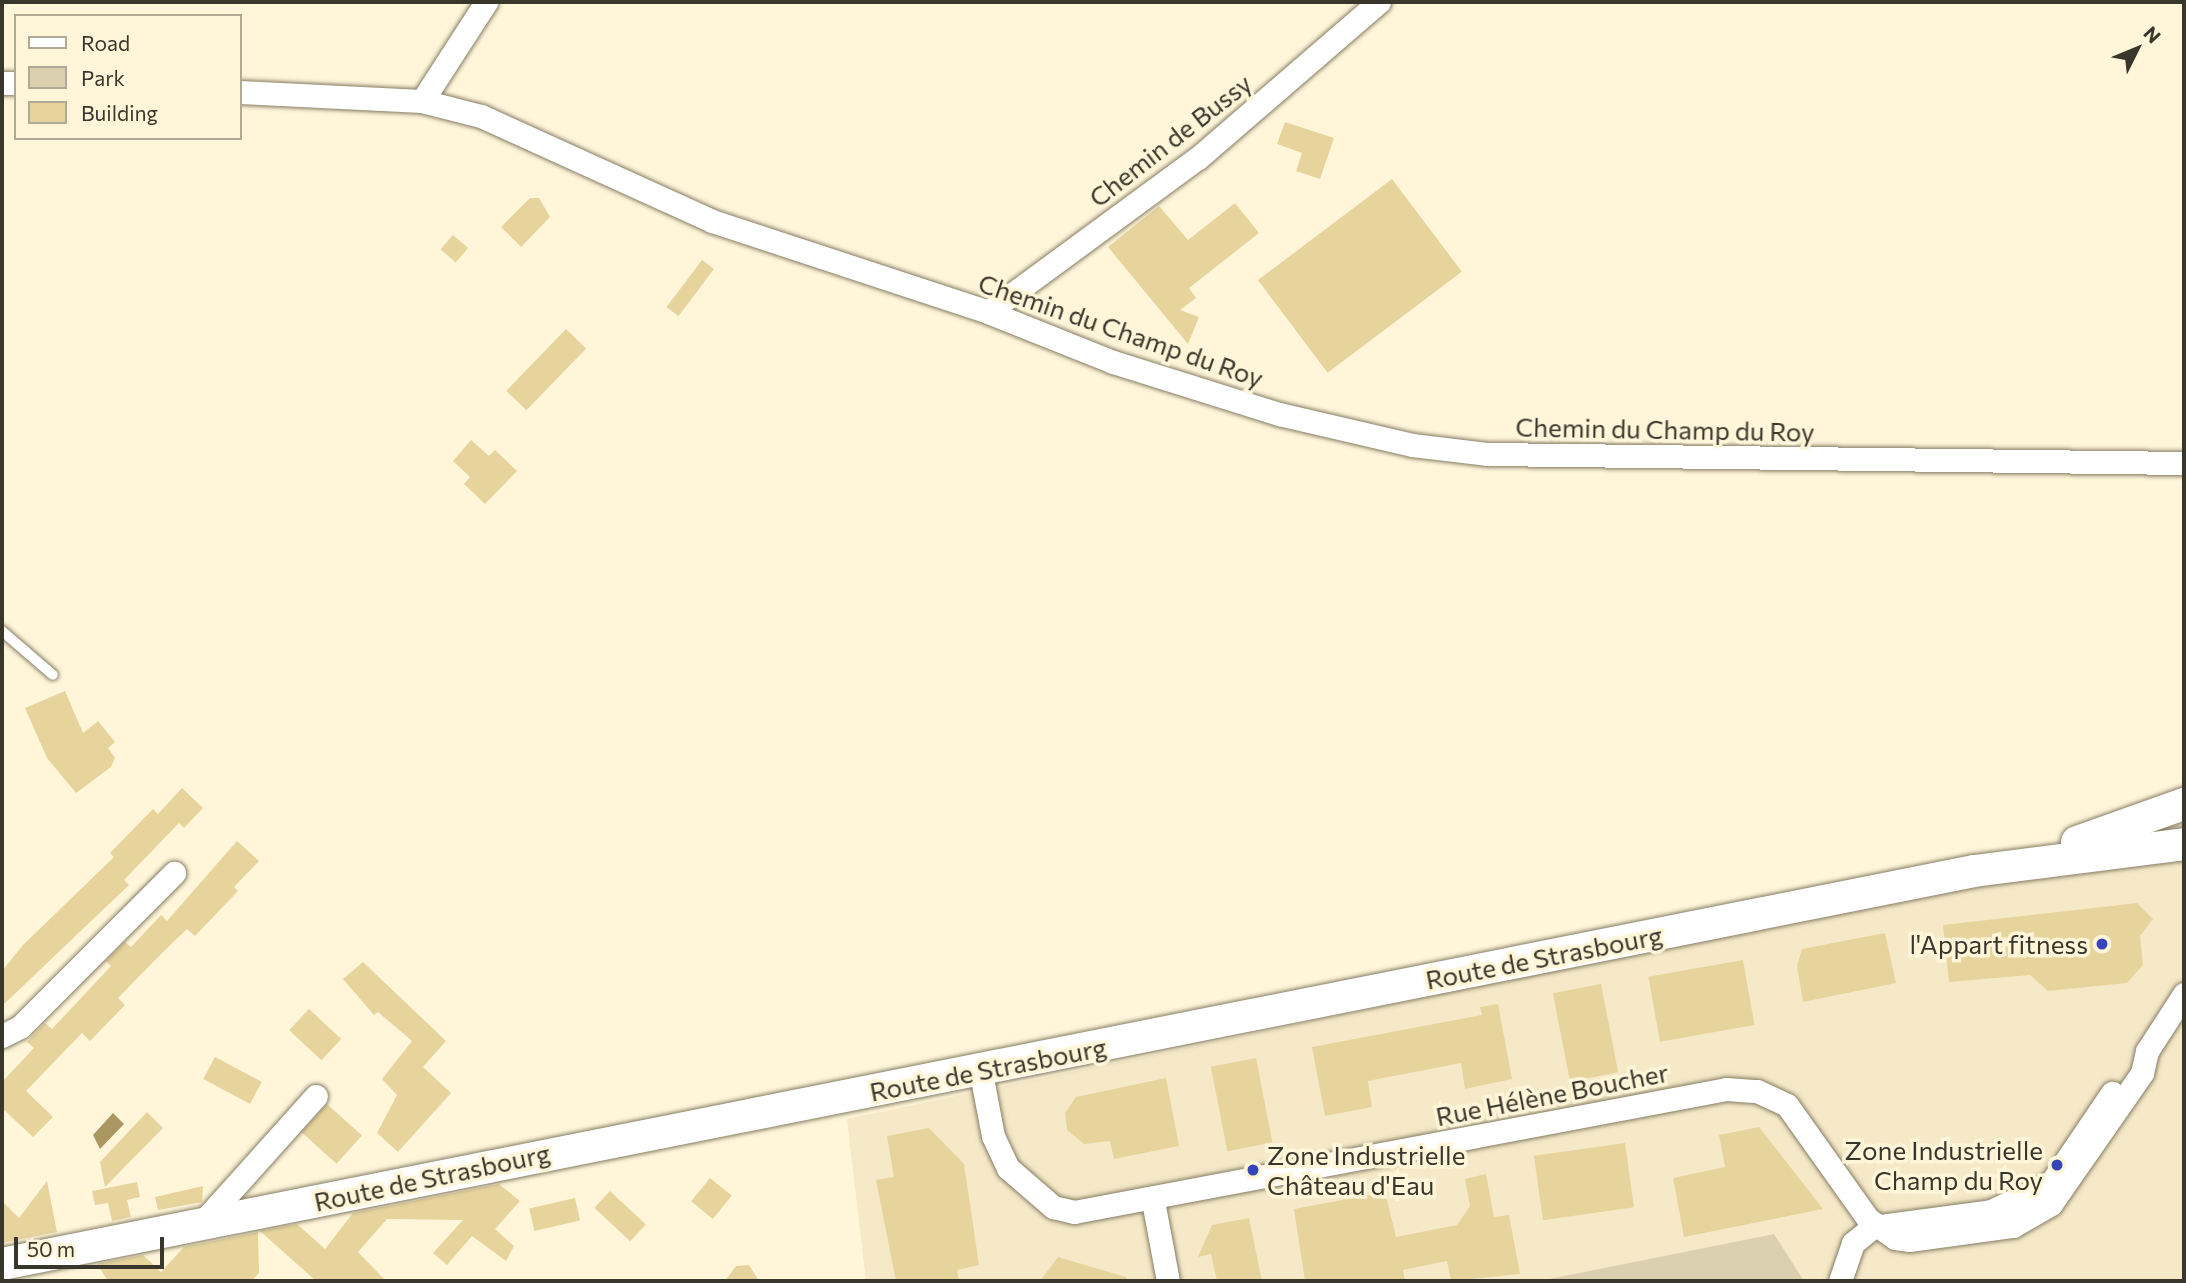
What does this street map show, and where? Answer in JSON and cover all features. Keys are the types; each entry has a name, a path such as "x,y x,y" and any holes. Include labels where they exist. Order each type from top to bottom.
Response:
{"main road":[{"name":"Route de Strasbourg","path":"2,1264 681,1126 981,1073 1974,871 2130,828 2184,804"},
{"name":"Route de Strasbourg","path":"1974,871 2184,844"}],"street":[{"path":"422,101 486,2"},
{"name":"Chemin de Bussy","path":"988,312 1198,158 1379,2"},
{"name":"Chemin du Champ du Roy","path":"242,92 422,101 481,116 712,221 988,312 1114,362 1279,414 1488,454 2184,463"},
{"path":"2,1036 20,1027 174,873"},
{"path":"1840,1281 1849,1252 1859,1235 1877,1225 1906,1230 2012,1226 2051,1204 2142,1073 2147,1051 2184,994"},
{"name":"Rue Hélène Boucher","path":"981,1073 993,1136 1008,1168 1030,1191 1053,1207 1074,1212 1153,1201 1726,1089 1757,1091 1787,1105 1846,1186"},
{"path":"201,1224 316,1096"},
{"path":"1846,1186 1906,1230"},
{"path":"1846,1186 1877,1225"},
{"path":"1846,1186 1849,1252"},
{"path":"1153,1201 1168,1281"}],"lane":[{"path":"2,631 53,675"}],"shaded area":[{"name":"Zone Industrielle Champ du Roy","path":"2184,838 2184,1281 1804,1281 1773,1234 1539,1281 866,1281 847,1119"},
{"path":"113,1113 124,1124 100,1149 93,1135"}],"green space":[{"path":"1774,1234 1804,1281 1539,1281"}],"building":[{"path":"1285,122 1334,138 1320,179 1296,171 1302,153 1277,144"},
{"path":"1392,179 1462,272 1328,373 1258,280"},
{"path":"530,198 539,198 550,217 521,247 501,227"},
{"path":"1235,203 1259,233 1189,288 1196,298 1180,310 1199,317 1188,344 1108,247 1159,206 1188,240"},
{"path":"453,235 468,248 456,262 441,249"},
{"path":"702,260 714,269 678,316 666,307"},
{"path":"566,329 586,348 526,410 506,391"},
{"path":"471,440 489,456 495,450 517,471 485,504 464,484 470,477 453,461"},
{"path":"65,691 83,733 98,721 115,742 108,748 115,758 111,767 76,793 47,758 25,708"},
{"path":"182,788 203,808 184,828 179,823 124,880 129,885 2,1006 2,971 23,945 114,857 110,853 153,809 158,814"},
{"path":"237,841 259,861 234,887 238,891 195,936 187,929 162,953 118,998 125,1005 90,1041 82,1033 26,1091 53,1117 33,1137 2,1108 2,1082 34,1048 27,1042 45,1023 52,1029 111,966 106,961 125,942 131,947 161,915 167,921"},
{"path":"2137,903 2153,919 2140,936 2143,965 2127,983 2048,991 2030,975 1949,982 1943,925"},
{"path":"1885,933 1896,983 1803,1002 1797,966 1802,949"},
{"path":"1743,960 1754,1025 1660,1042 1648,977"},
{"path":"363,962 446,1041 423,1067 451,1093 398,1152 377,1133 397,1095 382,1079 412,1041 378,1012 374,1015 343,979"},
{"path":"1601,984 1618,1072 1570,1082 1553,993"},
{"path":"1498,1004 1512,1079 1465,1089 1461,1063 1368,1081 1372,1107 1325,1116 1312,1047 1482,1015 1480,1007"},
{"path":"309,1009 341,1039 321,1060 289,1030"},
{"path":"215,1057 262,1082 250,1104 203,1079"},
{"path":"1256,1058 1272,1142 1227,1151 1211,1067"},
{"path":"1166,1078 1179,1146 1114,1159 1110,1141 1084,1144 1067,1130 1065,1113 1076,1097"},
{"path":"327,1104 362,1135 337,1164 302,1132"},
{"path":"147,1112 163,1128 105,1187 100,1162"},
{"path":"1759,1127 1823,1209 1684,1237 1673,1178 1725,1167 1719,1135"},
{"path":"929,1128 964,1164 979,1265 957,1270 959,1281 896,1281 876,1180 894,1177 887,1136"},
{"path":"1625,1143 1634,1207 1543,1220 1534,1156"},
{"path":"1486,1174 1494,1217 1509,1215 1520,1274 1451,1281 1447,1261 1403,1270 1405,1281 1305,1281 1294,1209 1385,1192 1396,1237 1457,1225 1470,1206 1465,1179"},
{"path":"710,1178 732,1196 713,1219 691,1201"},
{"path":"47,1181 57,1232 2,1243 2,1201 19,1218"},
{"path":"137,1182 140,1197 127,1200 131,1217 112,1221 108,1203 95,1205 92,1191"},
{"path":"499,1184 520,1201 495,1229 514,1246 506,1261 472,1236 447,1265 433,1253 463,1220 387,1219 358,1252 386,1281 316,1281 260,1231 297,1224 325,1249 353,1213"},
{"path":"203,1186 202,1202 158,1210 155,1197"},
{"path":"610,1191 646,1224 630,1241 594,1208"},
{"path":"575,1198 580,1220 534,1231 529,1209"},
{"path":"1249,1218 1262,1281 1217,1281 1211,1254 1198,1257 1212,1225"},
{"path":"258,1232 259,1273 251,1281 108,1281 97,1264 143,1255 161,1272 184,1247"},
{"path":"1058,1257 1126,1277 1126,1281 1040,1281"},
{"path":"749,1265 759,1281 725,1281 736,1266"}],"place":[{"name":"l'Appart fitness","path":"2102,944"},
{"name":"Zone Industrielle Champ du Roy","path":"2057,1165"},
{"name":"Zone Industrielle Château d'Eau","path":"1253,1170"}]}
